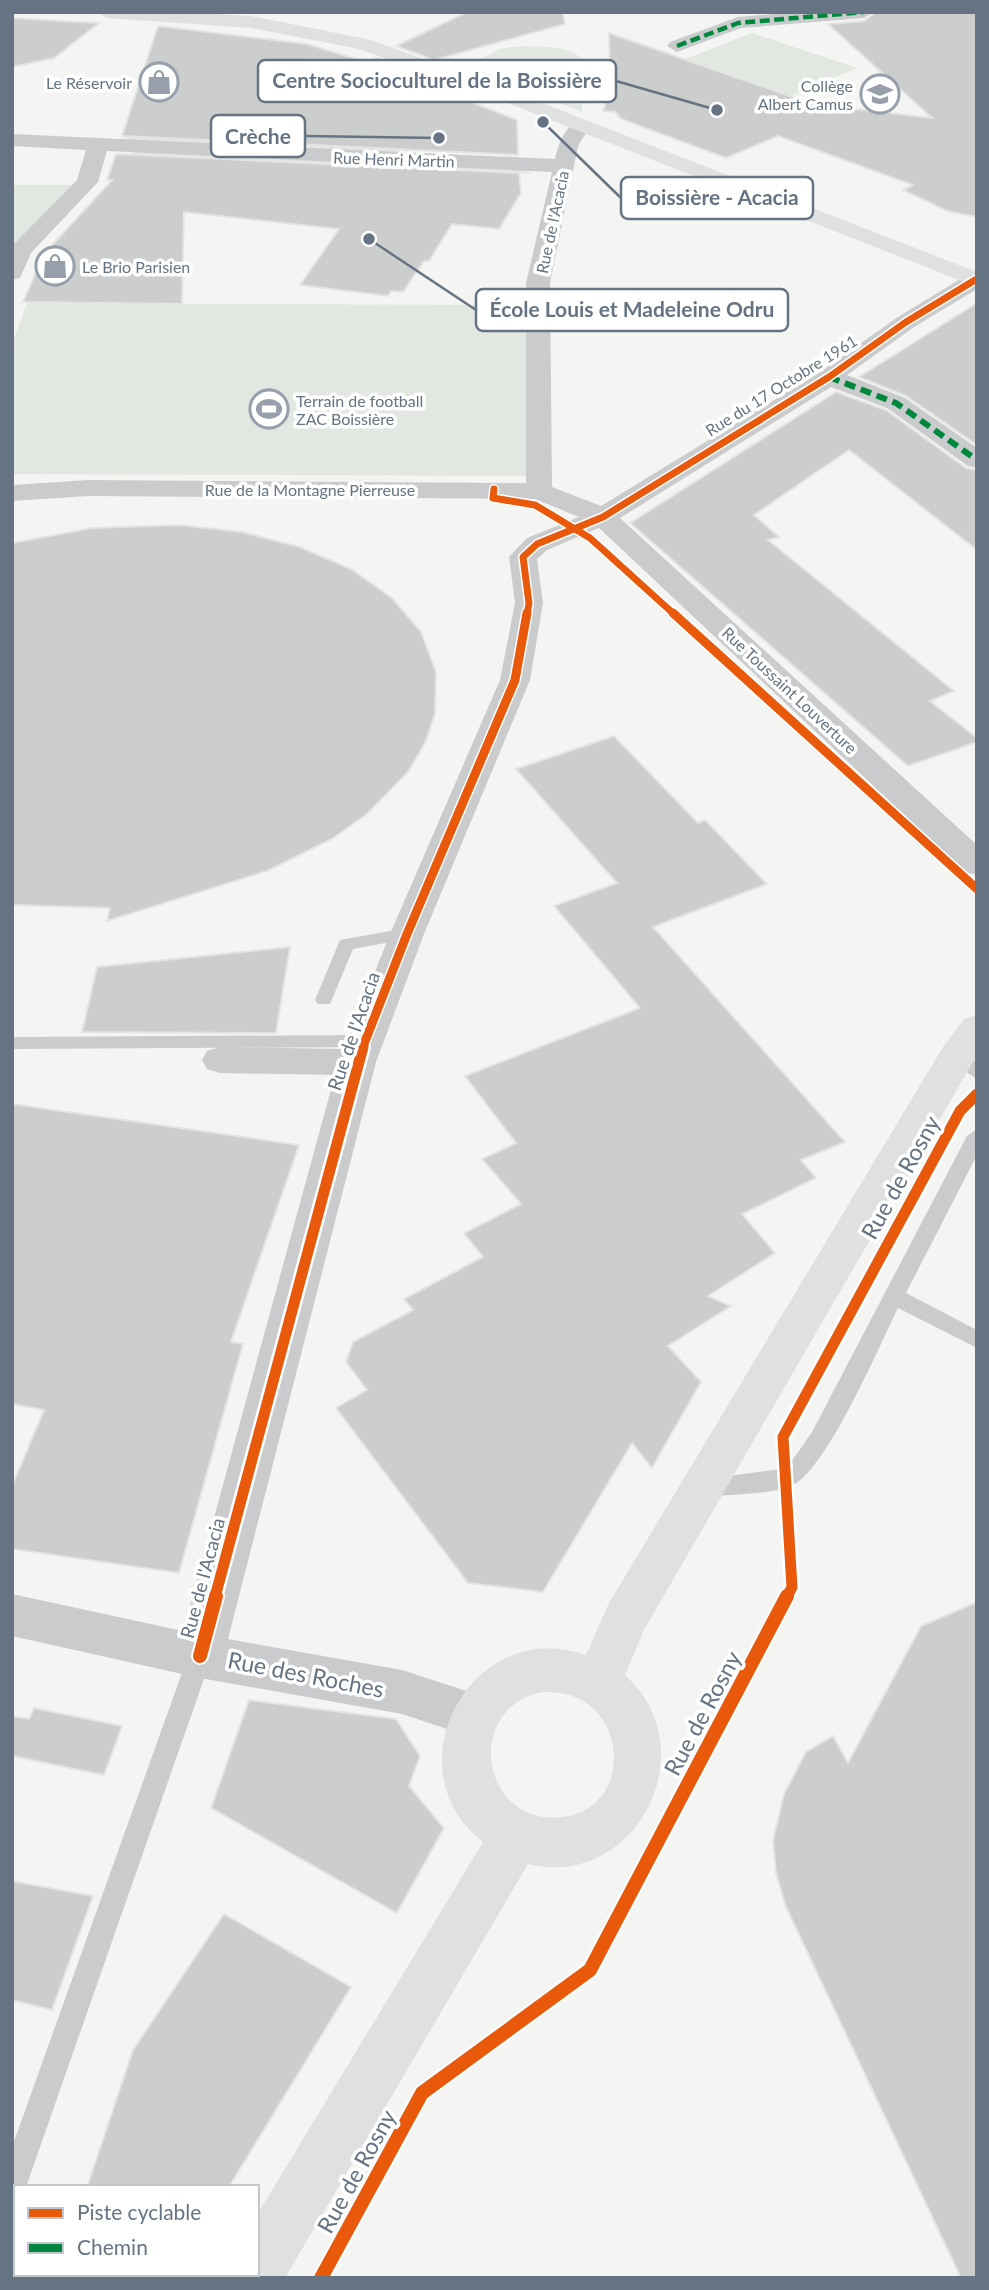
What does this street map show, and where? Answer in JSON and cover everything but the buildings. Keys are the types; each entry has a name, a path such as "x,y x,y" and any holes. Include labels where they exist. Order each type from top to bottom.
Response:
{"main road":[{"path":"106,12 251,22 364,44 581,125 976,280"},
{"name":"Rue de Rosny","path":"597,1684 626,1618 970,1052"},
{"name":"Rue de Rosny","path":"542,1672 561,1673 597,1684 619,1701 635,1725 641,1752 638,1780 626,1805 605,1826 578,1838 548,1841 518,1834 493,1818 474,1796 464,1769 464,1741 474,1714 492,1693 515,1679 542,1672"},
{"name":"Rue de Rosny","path":"259,2267 479,1894 518,1834"}],"street":[{"path":"677,46 738,23 864,12"},
{"name":"Rue de l'Acacia","path":"539,491 538,283 568,146 581,125"},
{"name":"Rue Henri Martin","path":"12,140 564,166"},
{"path":"12,272 20,251 87,182 98,146"},
{"name":"Rue du 17 Octobre 1961","path":"603,517 829,377 906,322 976,280"},
{"path":"829,377 896,403 977,460"},
{"name":"Rue de la Montagne Pierreuse","path":"12,493 88,488 539,491 603,517"},
{"name":"Rue de l'Acacia","path":"200,1656 361,1052 407,934 515,680 530,603 523,557 537,544 603,517"},
{"name":"Rue Toussaint Louverture","path":"603,517 977,864"},
{"path":"219,1060 361,1052"},
{"name":"Rue des Roches","path":"12,1615 200,1656 402,1692 474,1714"}],"lane":[{"path":"324,1000 346,944 407,934"},
{"path":"12,1043 361,1052"},
{"path":"705,1487 786,1478 802,1465 820,1439 975,1141"},
{"path":"894,1296 977,1340"},
{"name":"Rue de l'Acacia","path":"12,2187 200,1656"}],"shaded area":[{"path":"752,33 857,68 791,96 685,59"},
{"path":"522,46 557,48 574,53 580,58 585,64 578,65 582,74 582,112 466,67 499,49"},
{"path":"124,130 417,147 406,156 306,151 310,143 271,140 267,149 128,142"},
{"path":"142,151 518,167 534,174 133,158 131,153"},
{"path":"12,185 75,185 12,248"},
{"name":"Terrain de football ZAC Boissière","path":"27,303 526,305 526,476 12,474 12,344"}],"marked path":[{"path":"677,46 738,23 864,12"},
{"path":"829,377 896,403 977,460"}],"cycle path":[{"path":"200,1656 357,1062 407,934 515,680 529,603 523,557 537,544 603,517 829,377 906,322 975,280"},
{"path":"494,489 493,498 535,505 590,538 977,889"},
{"path":"321,2278 422,2093 590,1970 792,1587 783,1437 960,1111 977,1094"}],"place":[{"name":"Le Réservoir","path":"159,82"},
{"name":"Collège Albert Camus","path":"880,94"},
{"name":"Centre Socioculturel de la Boissière","path":"717,110"},
{"name":"Boissière - Acacia","path":"543,122"},
{"name":"Crèche","path":"439,138"},
{"name":"École Louis et Madeleine Odru","path":"369,239"},
{"name":"Le Brio Parisien","path":"55,266"},
{"name":"Terrain de football ZAC Boissière","path":"269,409"}]}
